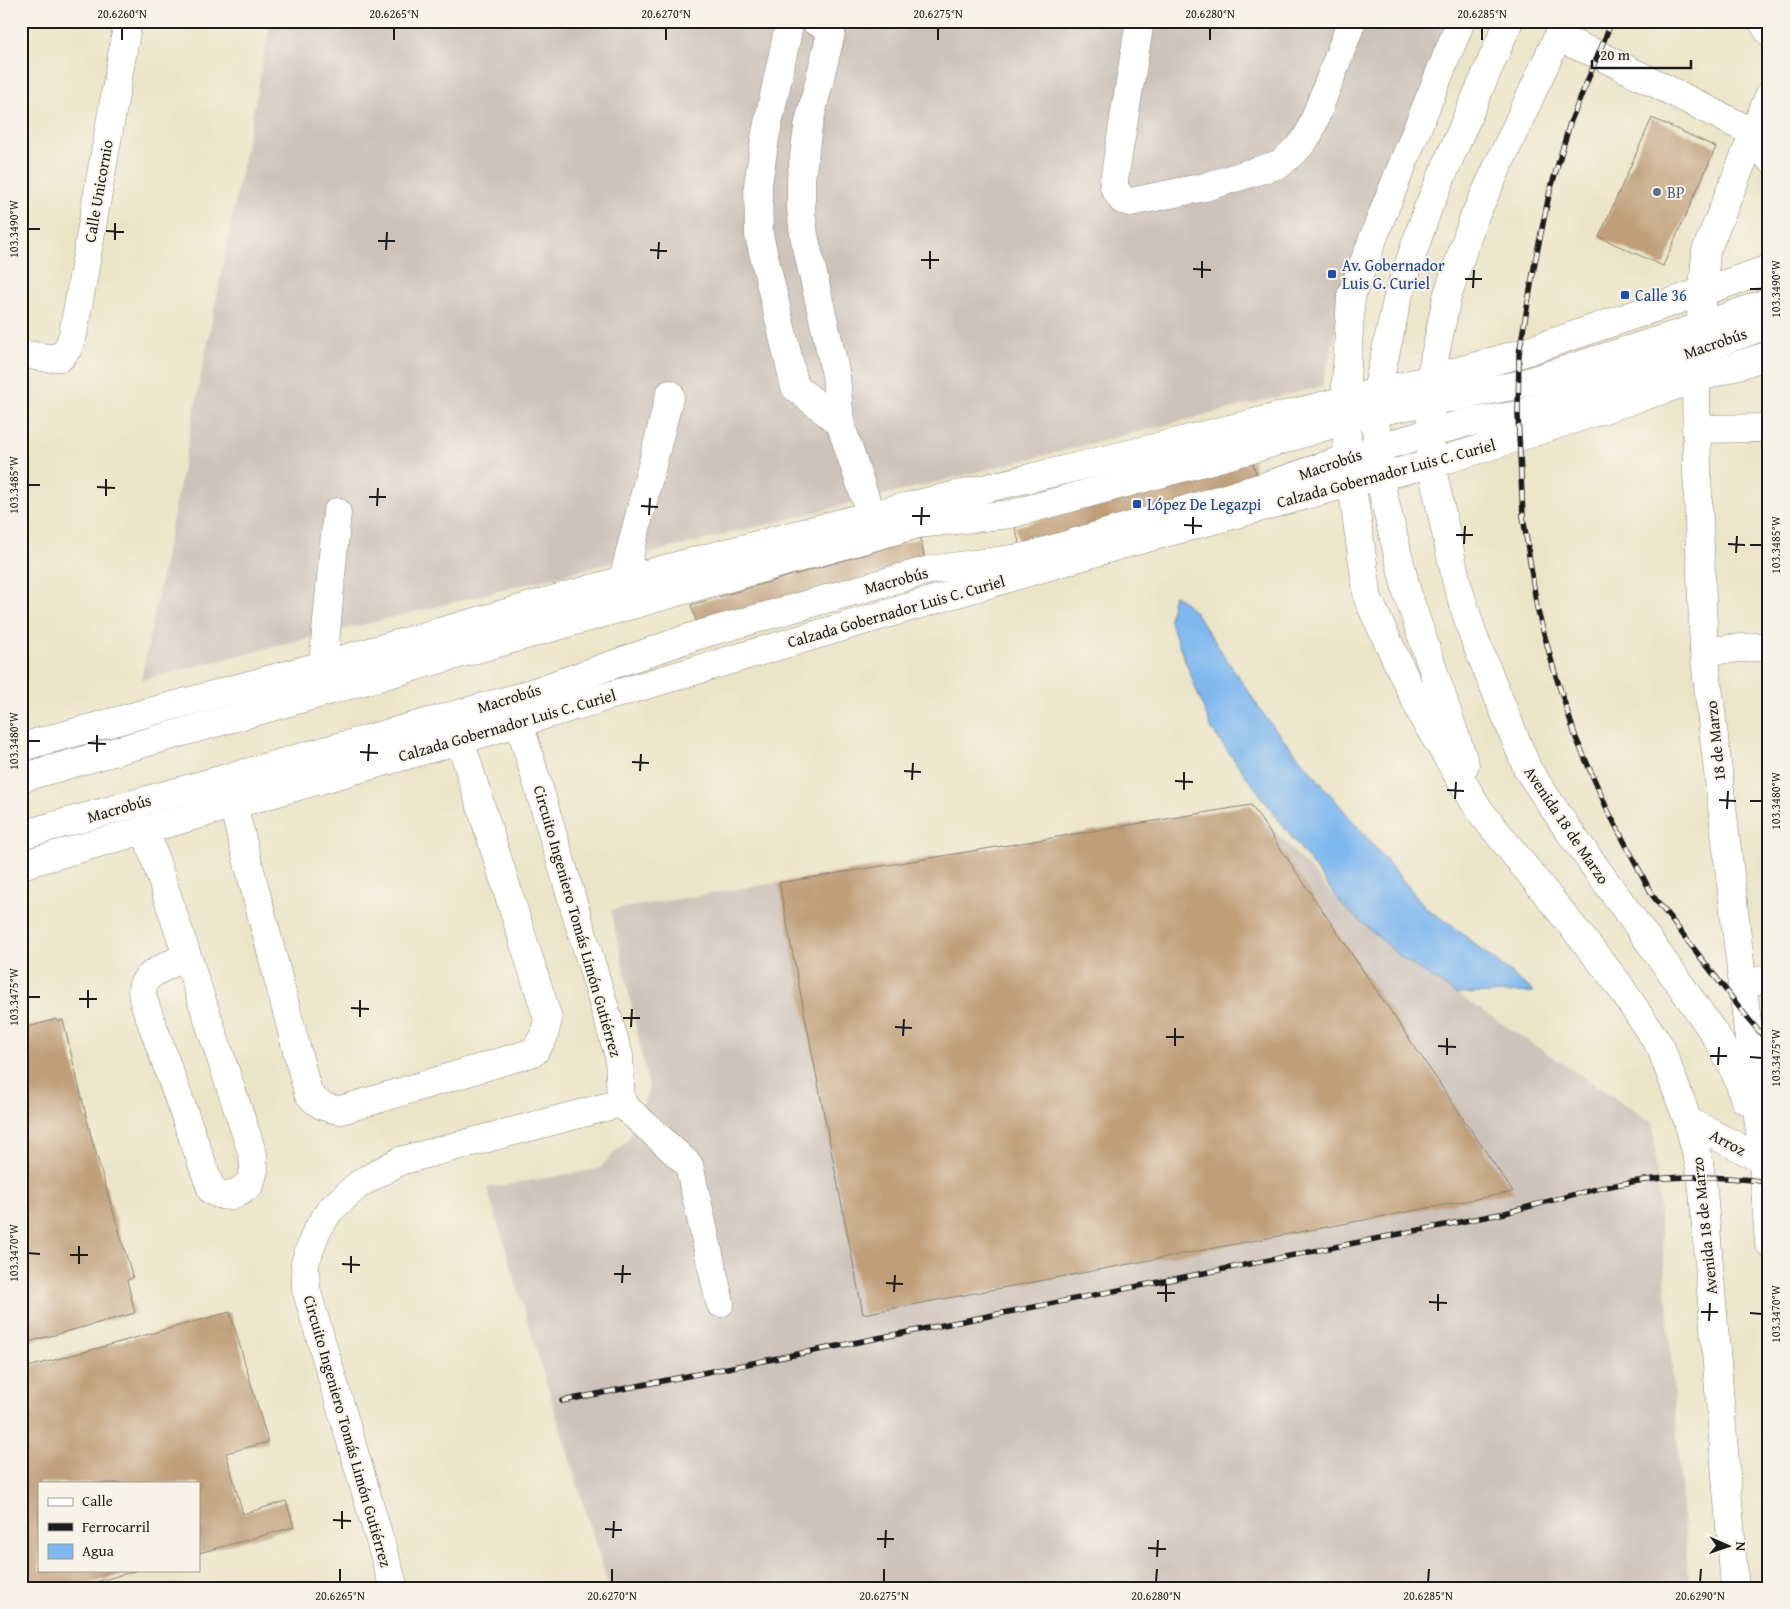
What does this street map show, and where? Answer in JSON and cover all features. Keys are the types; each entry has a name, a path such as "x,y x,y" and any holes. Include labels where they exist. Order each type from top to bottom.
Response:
{"main road":[{"name":"Calle Unicornio","path":"21,354 48,358 61,357 68,348 73,335 128,21"},
{"path":"790,21 765,138 758,185 758,235 795,387 840,423"},
{"path":"815,21 830,26 831,33 808,127 801,179 801,210 804,235 836,375 840,423 871,515"},
{"path":"1140,21 1114,180 1114,187 1122,200 1130,202 1205,187 1280,164 1299,147 1309,134 1352,21"},
{"name":"Avenida 18 de Marzo","path":"1461,21 1351,296 1346,409 1349,470 1368,599 1424,719 1480,810 1617,982 1661,1048 1688,1121 1699,1163 1703,1190 1734,1588"},
{"name":"Avenida 18 de Marzo","path":"1480,810 1407,592 1379,477 1376,401 1398,296 1428,208 1509,21"},
{"path":"1762,21 1769,32"},
{"path":"1561,29 1597,54 1754,133 1769,158"},
{"name":"Avenida 18 de Marzo","path":"1561,29 1473,220 1447,297 1430,390 1431,464 1457,584 1474,638 1528,770 1569,831 1718,1039 1738,1076 1766,1161 1769,1243"},
{"name":"18 de Marzo","path":"1766,1161 1742,985 1704,651 1696,471 1696,379 1706,251 1769,96"},
{"path":"21,747 323,665 624,580 871,515 1085,465 1430,390 1520,354 1769,269"},
{"name":"Macrobús","path":"21,835 523,696 695,636 929,570 1026,558 1266,486 1349,470 1377,448 1465,423 1518,415 1700,338 1769,302"},
{"name":"Macrobús","path":"1430,390 1518,385 1700,338 1769,324"},
{"name":"Calzada Gobernador Luis C. Curiel","path":"21,864 460,740 1117,546 1349,470 1379,477 1431,464 1769,355"},
{"path":"624,580 670,394"},
{"path":"21,778 918,524 1011,514 1256,448 1346,409"},
{"path":"1696,429 1769,428"},
{"path":"323,665 337,512"},
{"path":"1704,651 1769,646"},
{"name":"Circuito Ingeniero Tomás Limón Gutiérrez","path":"394,1588 306,1290 305,1263 316,1232 330,1210 359,1184 400,1161 621,1103 619,1056 519,722"},
{"path":"233,805 308,1093 321,1106 340,1110 534,1052 544,1036 548,1019 460,740"},
{"path":"145,829 253,1155 254,1170 250,1184 231,1197 221,1196 212,1191 143,999 144,983 149,976 187,956"},
{"path":"1742,985 1769,978"},
{"path":"621,1103 688,1164 720,1303"},
{"name":"Arroz","path":"1688,1121 1766,1161"}],"shaded area":[{"path":"271,21 1453,21 1356,256 1322,386 141,680"},
{"path":"1251,805 1343,906 1402,958 1653,1123 1689,1588 609,1588 487,1188 599,1169 629,1138 649,1088 611,910"}],"water":[{"path":"1174,594 1195,612 1266,718 1427,909 1451,925 1534,992 1456,994 1402,958 1343,906 1212,730 1169,619"}],"building":[{"name":"BP","path":"1652,118 1716,147 1663,266 1599,237"},
{"name":"López De Legazpi","path":"1252,460 1258,481 1021,550 1015,527"},
{"path":"920,538 925,560 698,626 691,605"},
{"path":"1251,805 1513,1192 863,1314 779,883"},
{"path":"57,1019 58,1022 63,1020 92,1140 133,1278 127,1280 135,1313 21,1344 21,1029"},
{"path":"230,1312 268,1442 226,1453 243,1514 286,1501 294,1527 200,1553 200,1482 38,1482 38,1572 131,1572 74,1588 21,1588 21,1369"}],"railway":[{"path":"1612,21 1570,123 1549,195 1519,354 1518,415 1523,516 1537,608 1554,670 1576,738 1608,811 1653,896 1769,1043"},
{"path":"562,1401 1505,1213 1611,1186 1661,1178 1692,1177 1769,1182"}],"place":[{"name":"BP","path":"1657,192"},
{"name":"Av. Gobernador Luis G. Curiel","path":"1332,274"},
{"name":"Calle 36","path":"1625,295"},
{"name":"López De Legazpi","path":"1137,504"}]}
